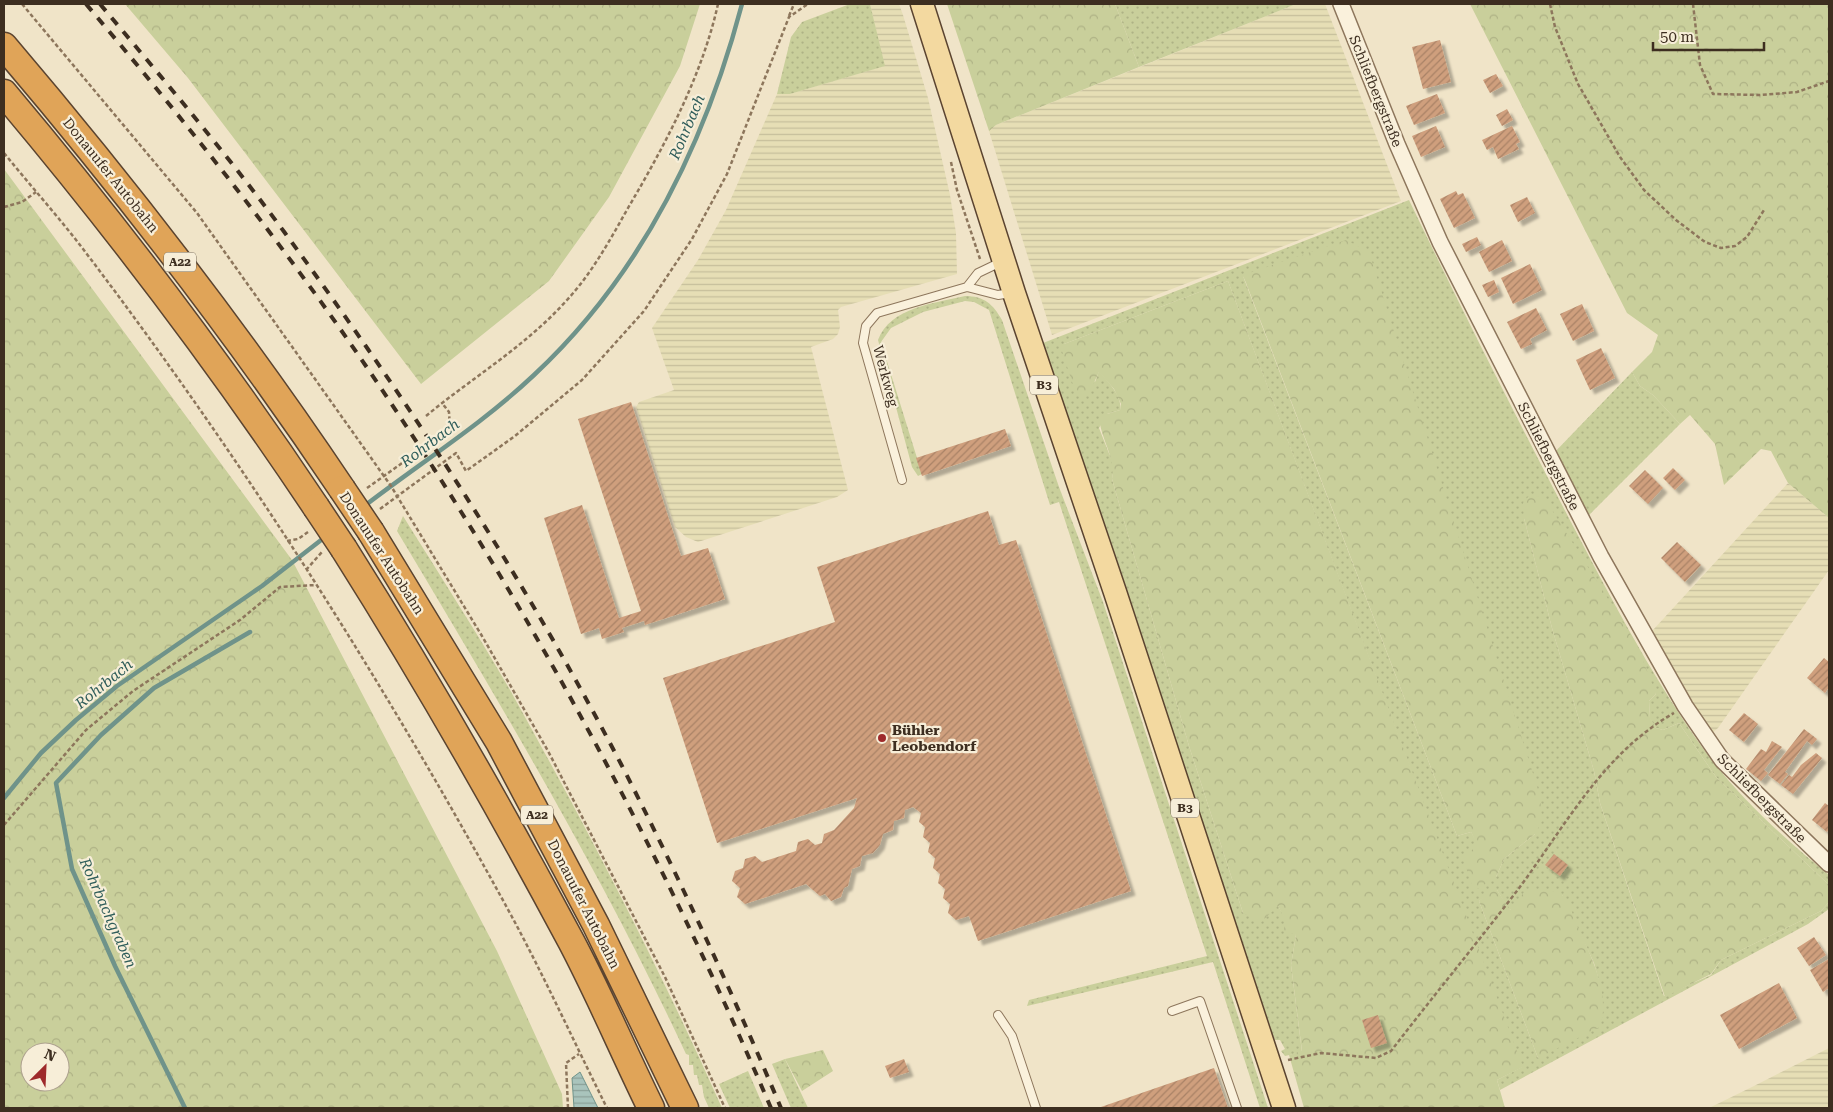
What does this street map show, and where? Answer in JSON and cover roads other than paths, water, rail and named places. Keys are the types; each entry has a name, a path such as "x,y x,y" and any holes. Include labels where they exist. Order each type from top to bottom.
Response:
{"highway":[{"name":"Donauufer Autobahn","path":"4,46 164,240 281,400 370,532 499,742 596,925 685,1108"},
{"name":"Donauufer Autobahn","path":"4,93 141,260 221,369 344,549 404,644 471,758 572,943 650,1108"}],"main road":[{"name":"B3","path":"922,4 1004,262 1115,592 1284,1108"}],"street":[{"name":"Schliefbergstraße","path":"1340,4 1397,144 1440,242 1601,557 1686,706 1722,760 1829,864"}],"lane":[{"path":"1004,262 978,274 967,287 998,295 1014,292"},
{"name":"Werkweg","path":"902,480 863,343 866,326 871,318 884,310 967,287"},
{"path":"1172,1011 1200,1001 1237,1108"},
{"path":"998,1015 1012,1036 1036,1108"}],"water":[{"path":"580,1072 598,1108 574,1108 572,1078"}],"waterway":[{"name":"Rohrbach","path":"363,507 472,427 514,393 572,336 606,295 637,251 688,157 709,107 727,56 742,4"},
{"name":"Rohrbach","path":"4,798 41,753 76,720 117,686 262,586 325,537"},
{"name":"Rohrbachgraben","path":"185,1108 115,966 72,869 56,783 101,735 154,688 250,632"}],"railway":[{"path":"86,4 233,184 303,277 370,372 484,549 537,639 637,823 729,1012 771,1108"},
{"path":"100,4 218,146 285,233 420,426 505,559 584,695 643,806 704,935 781,1108"}],"place":[{"name":"Bühler Leobendorf","path":"882,738"}]}
